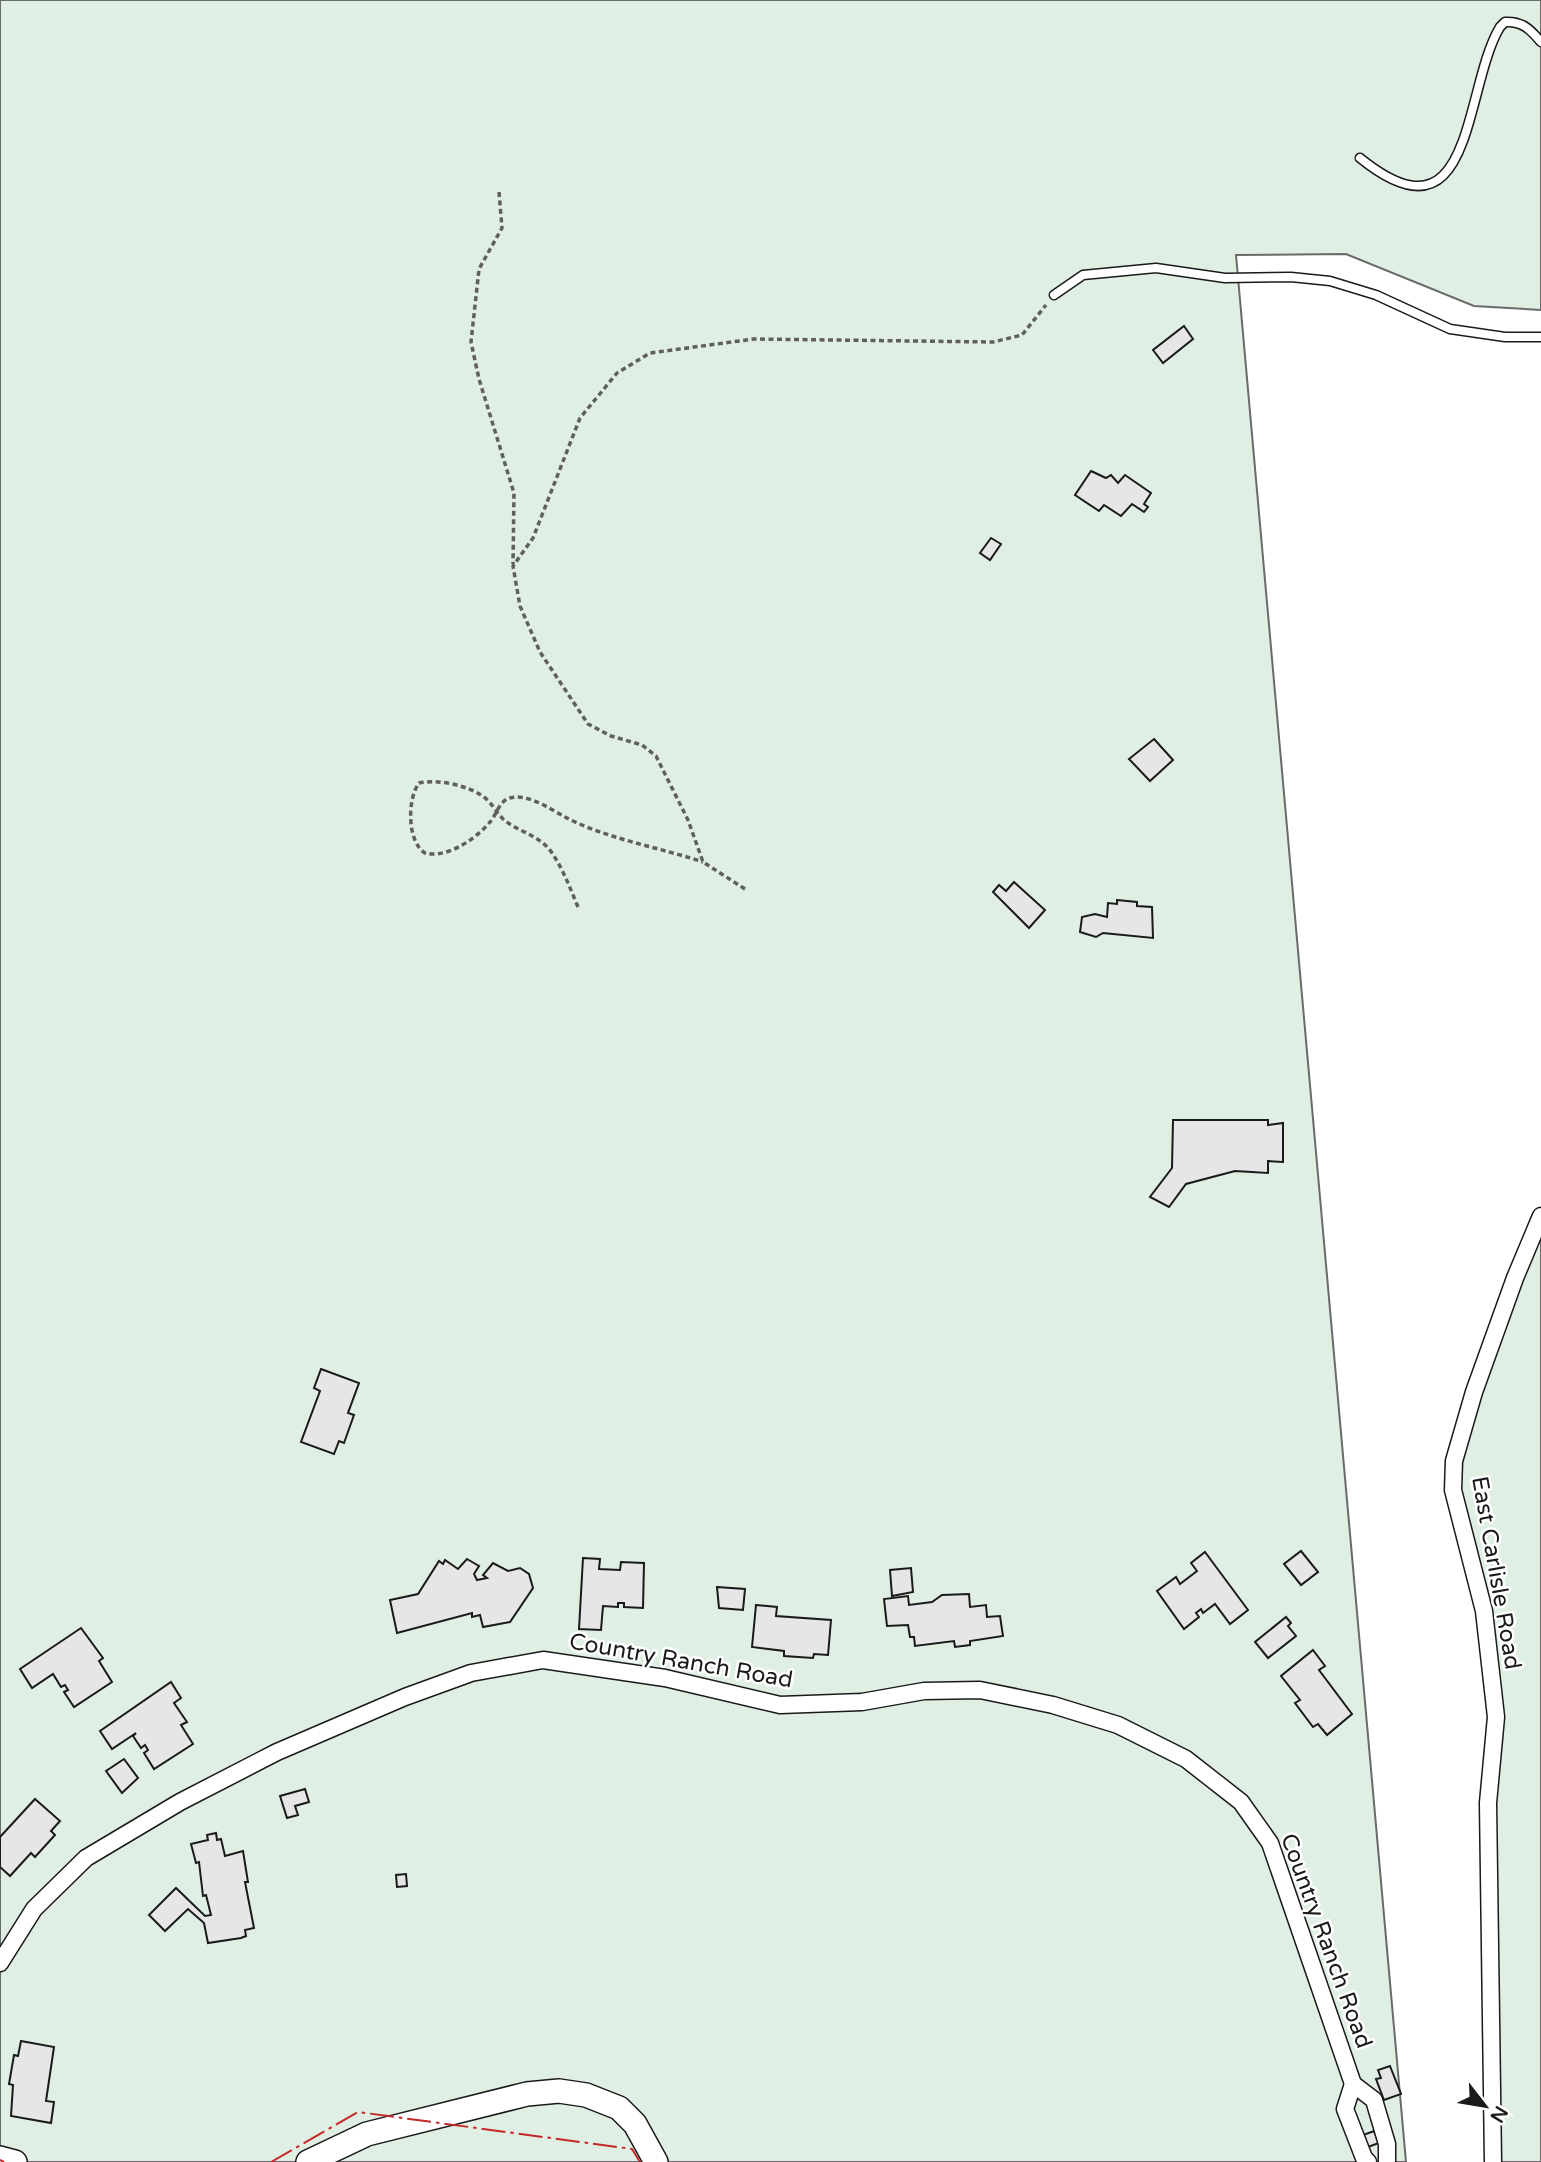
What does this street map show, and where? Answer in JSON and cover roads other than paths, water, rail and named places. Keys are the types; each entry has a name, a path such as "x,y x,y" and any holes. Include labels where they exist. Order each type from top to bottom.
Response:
{"main road":[{"path":"309,2162 367,2134 527,2094 559,2091 586,2095 619,2108 635,2124 656,2162"},
{"path":"0,2158 15,2162"}],"street":[{"name":"East Carlisle Road","path":"1493,2162 1488,1803 1496,1717 1484,1611 1454,1490 1454,1461 1474,1392 1515,1278 1541,1216"},
{"name":"Country Ranch Road","path":"0,1963 34,1909 86,1858 180,1802 277,1752 405,1697 471,1673 543,1660 665,1678 779,1705 862,1702 924,1691 980,1690 1053,1705 1118,1725 1186,1759 1241,1802 1270,1843 1353,2084 1374,2100 1387,2144 1387,2162"},
{"name":"Country Ranch Road","path":"1353,2084 1345,2109 1368,2162"}],"lane":[{"path":"1360,158 1396,182 1423,188 1437,181 1455,162 1500,27 1505,22 1515,21 1529,28 1541,42"},
{"path":"1054,295 1083,275 1156,268 1225,278 1291,277 1330,281 1376,295 1450,328 1506,337 1541,337"}]}
